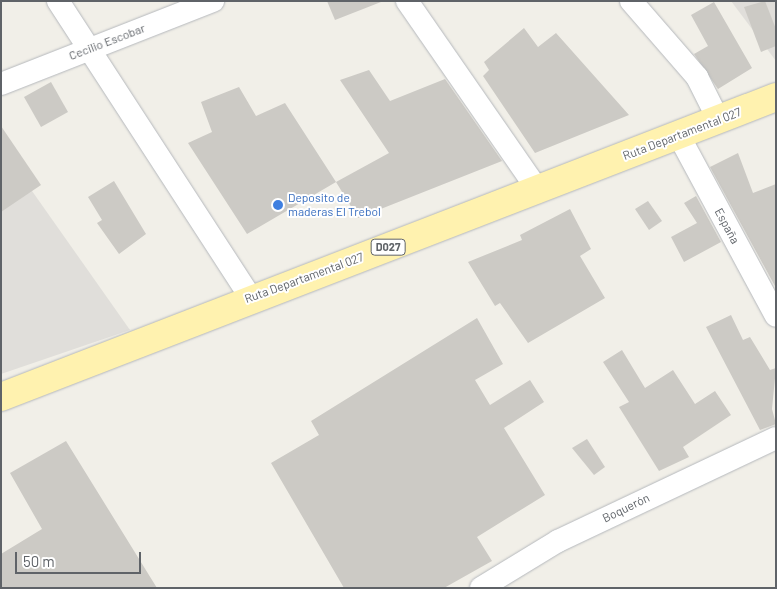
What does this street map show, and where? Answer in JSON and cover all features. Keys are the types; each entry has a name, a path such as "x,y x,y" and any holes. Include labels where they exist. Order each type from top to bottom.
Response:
{"main road":[{"name":"Ruta Departamental 027","path":"1,397 250,297 538,190 719,121 776,97"}],"street":[{"path":"58,1 91,48 250,297"},
{"name":"Cecilio Escobar","path":"1,84 213,1"},
{"path":"407,1 538,190"},
{"path":"631,1 697,77 719,121"},
{"name":"España","path":"679,136 776,316"},
{"name":"Boquerón","path":"481,588 558,541 776,438"}],"shaded area":[{"path":"731,1 776,1 776,61"},
{"path":"1,147 130,330 1,374"}],"building":[{"path":"327,1 381,1 381,2 335,20"},
{"path":"765,1 776,29 776,46 761,52 744,7"},
{"path":"714,2 752,68 718,89 694,54 708,46 691,15"},
{"path":"524,28 538,47 556,33 629,115 535,153 483,76 489,70 484,62"},
{"path":"369,70 390,101 445,79 502,161 358,218 336,182 389,153 340,80"},
{"path":"51,82 68,112 41,127 24,97"},
{"path":"239,87 256,116 285,103 336,182 247,234 188,143 212,132 201,102"},
{"path":"1,126 41,185 1,212"},
{"path":"738,153 753,193 776,184 776,288 710,167"},
{"path":"114,181 146,234 119,254 97,223 102,220 88,197"},
{"path":"696,196 721,242 684,262 671,237 697,223 684,203"},
{"path":"648,201 662,221 649,230 635,209"},
{"path":"570,209 591,249 580,256 605,298 528,343 500,303 495,306 468,262 522,240 520,235"},
{"path":"731,315 743,340 750,337 770,370 776,368 772,409 776,424 760,430 706,327"},
{"path":"477,318 503,364 475,380 490,405 530,380 544,402 504,428 545,495 477,537 492,561 444,588 344,588 271,463 319,435 311,421"},
{"path":"622,350 645,388 673,370 695,404 715,391 731,415 683,447 689,457 659,471 619,407 629,402 603,362"},
{"path":"587,439 605,467 594,475 572,448"},
{"path":"66,441 157,588 1,588 1,554 42,529 10,473"}],"place":[{"name":"Deposito de maderas El Trebol","path":"278,205"}]}
